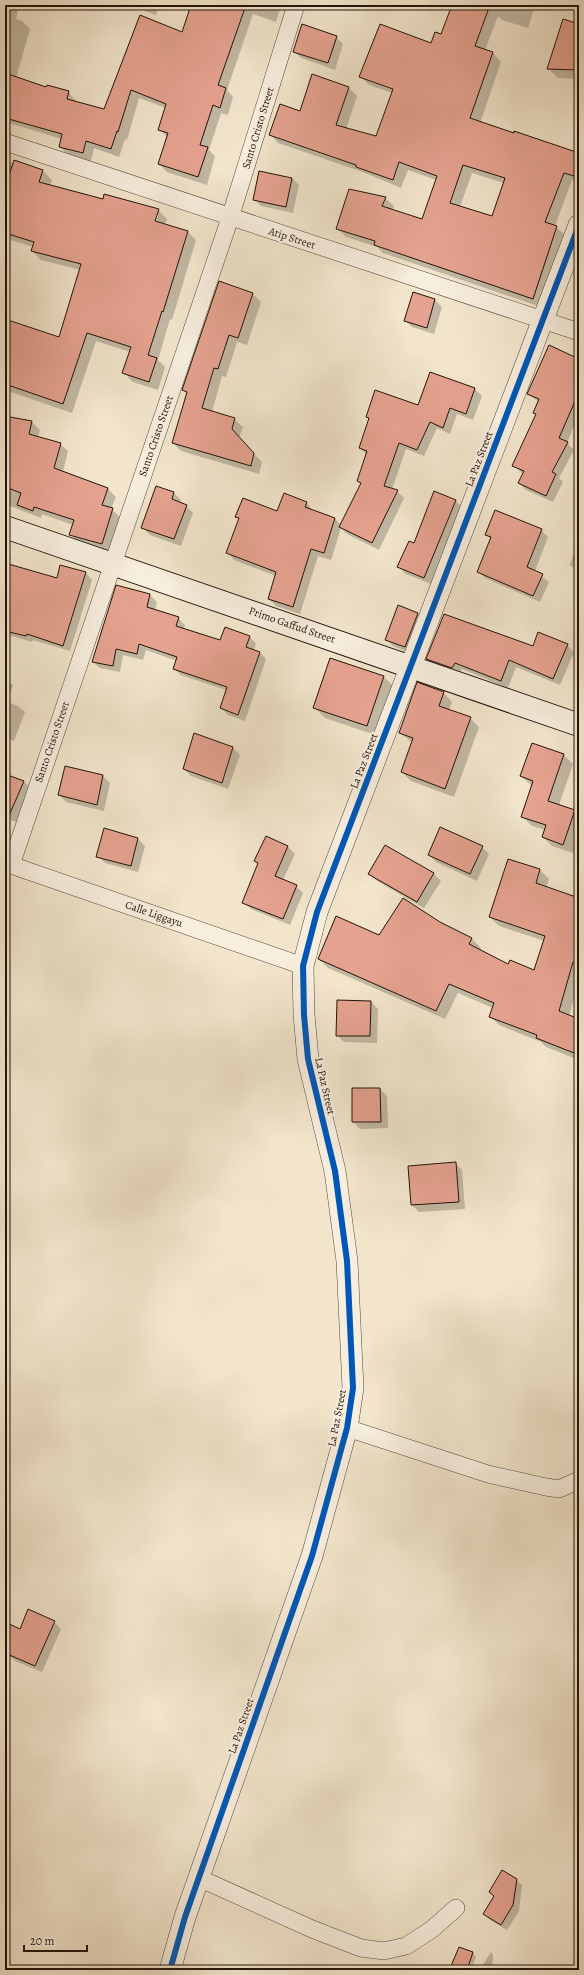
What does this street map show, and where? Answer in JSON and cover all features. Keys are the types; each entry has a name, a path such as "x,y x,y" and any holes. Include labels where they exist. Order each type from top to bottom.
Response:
{"main road":[{"name":"Primo Gaffud Street","path":"5,527 579,725"}],"street":[{"name":"Santo Cristo Street","path":"8,864 113,563 230,218 296,5"},
{"name":"Atip Street","path":"5,142 230,218 579,332"},
{"name":"La Paz Street","path":"170,1970 185,1917 312,1556 347,1428 353,1388 347,1261 335,1171 308,1059 304,1015 303,966 317,912 579,225"},
{"name":"Calle Liggayu","path":"8,864 303,966"},
{"path":"347,1428 488,1474 559,1489 579,1480"},
{"path":"199,1878 312,1930 361,1948 384,1951 406,1946 432,1930 456,1908"}],"building":[{"path":"191,5 246,5 218,85 226,88 220,108 213,105 200,145 208,147 198,177 158,164 168,133 158,130 166,104 131,90 111,149 86,141 83,153 59,147 62,134 5,118 5,84 8,74 46,87 47,85 69,91 67,99 104,109 140,15 182,32"},
{"path":"452,5 490,5 475,46 493,52 470,118 579,153 579,161 574,176 564,173 545,222 557,226 533,299 374,245 375,241 336,229 349,189 386,197 382,206 422,219 437,176 399,162 393,180 356,167 356,165 269,135 280,104 300,111 312,74 349,87 336,125 376,136 393,89 359,77 380,24 431,43 435,32 441,34","holes":["463,165 505,178 492,216 450,203"]},
{"path":"563,19 579,24 579,70 547,69"},
{"path":"302,24 337,36 328,63 293,52"},
{"path":"14,160 43,170 39,182 103,199 104,194 159,209 155,221 188,231 148,355 157,358 149,382 122,373 131,347 87,333 63,404 5,384 5,319 59,337 81,264 31,251 34,242 5,233 5,188"},
{"path":"259,171 292,178 286,207 253,200"},
{"path":"219,281 253,293 238,338 229,335 218,369 214,368 202,408 235,418 232,429 254,453 251,466 172,443 187,392 182,390"},
{"path":"413,292 435,299 427,328 404,321"},
{"path":"549,345 579,359 579,392 559,438 568,442 552,472 556,474 546,496 518,483 524,471 512,466 536,414 533,413 539,399 527,394"},
{"path":"430,372 475,388 466,414 450,408 443,428 430,422 417,450 399,443 384,486 398,490 372,543 339,527 361,483 357,481 367,451 359,448 369,418 366,417 375,390 418,405"},
{"path":"5,416 32,421 29,434 61,443 54,468 108,488 102,505 113,508 102,544 69,535 74,520 34,507 33,511 17,505 21,493 5,487"},
{"path":"156,486 174,492 172,499 187,505 174,539 141,528"},
{"path":"434,491 456,500 424,578 397,567 409,541 414,543"},
{"path":"284,493 307,502 305,507 335,518 324,553 311,549 293,607 268,599 276,572 226,553 239,518 235,517 243,498 277,511"},
{"path":"495,510 542,529 527,567 543,574 533,596 477,572 491,537 485,535"},
{"path":"5,563 57,578 60,565 86,572 63,646 27,634 26,636 5,631"},
{"path":"116,585 150,594 147,607 179,617 176,626 220,640 225,627 250,636 246,647 260,652 238,715 220,708 227,687 173,669 177,657 139,644 137,654 116,649 113,666 92,662"},
{"path":"398,605 418,613 405,647 385,640"},
{"path":"444,614 533,646 538,632 568,644 553,679 509,660 501,681 455,663 452,668 426,659"},
{"path":"330,658 384,676 367,726 313,708"},
{"path":"417,682 444,692 439,706 471,717 445,789 401,772 413,738 399,733"},
{"path":"194,733 233,747 222,783 183,769"},
{"path":"532,743 564,754 548,801 575,810 563,845 542,837 546,825 521,817 533,781 520,776"},
{"path":"65,766 103,775 97,805 58,795"},
{"path":"5,774 24,781 5,825"},
{"path":"440,827 483,846 470,874 428,855"},
{"path":"104,828 138,838 131,866 96,857"},
{"path":"266,836 288,846 275,876 297,885 283,919 242,903 258,863 254,861"},
{"path":"385,845 434,873 417,902 368,874"},
{"path":"508,859 540,869 536,883 579,898 579,964 573,962 559,1011 579,1019 579,1055 536,1038 537,1035 489,1017 494,1003 449,984 436,1011 318,959 336,916 379,935 403,898 440,922 472,938 469,944 508,964 510,960 534,970 545,936 489,917"},
{"path":"337,1000 371,1001 370,1036 336,1036"},
{"path":"352,1088 380,1088 381,1122 352,1122"},
{"path":"456,1162 459,1202 411,1205 408,1166"},
{"path":"28,1609 55,1621 35,1666 7,1654 5,1622 20,1629"},
{"path":"502,1870 517,1879 513,1905 501,1925 483,1914 494,1896 489,1892"},
{"path":"459,1947 473,1952 467,1970 451,1966"}],"cycle path":[{"path":"170,1970 185,1917 312,1556 347,1428 353,1388 347,1261 335,1171 308,1059 304,1015 303,966 317,912 579,225"}]}
